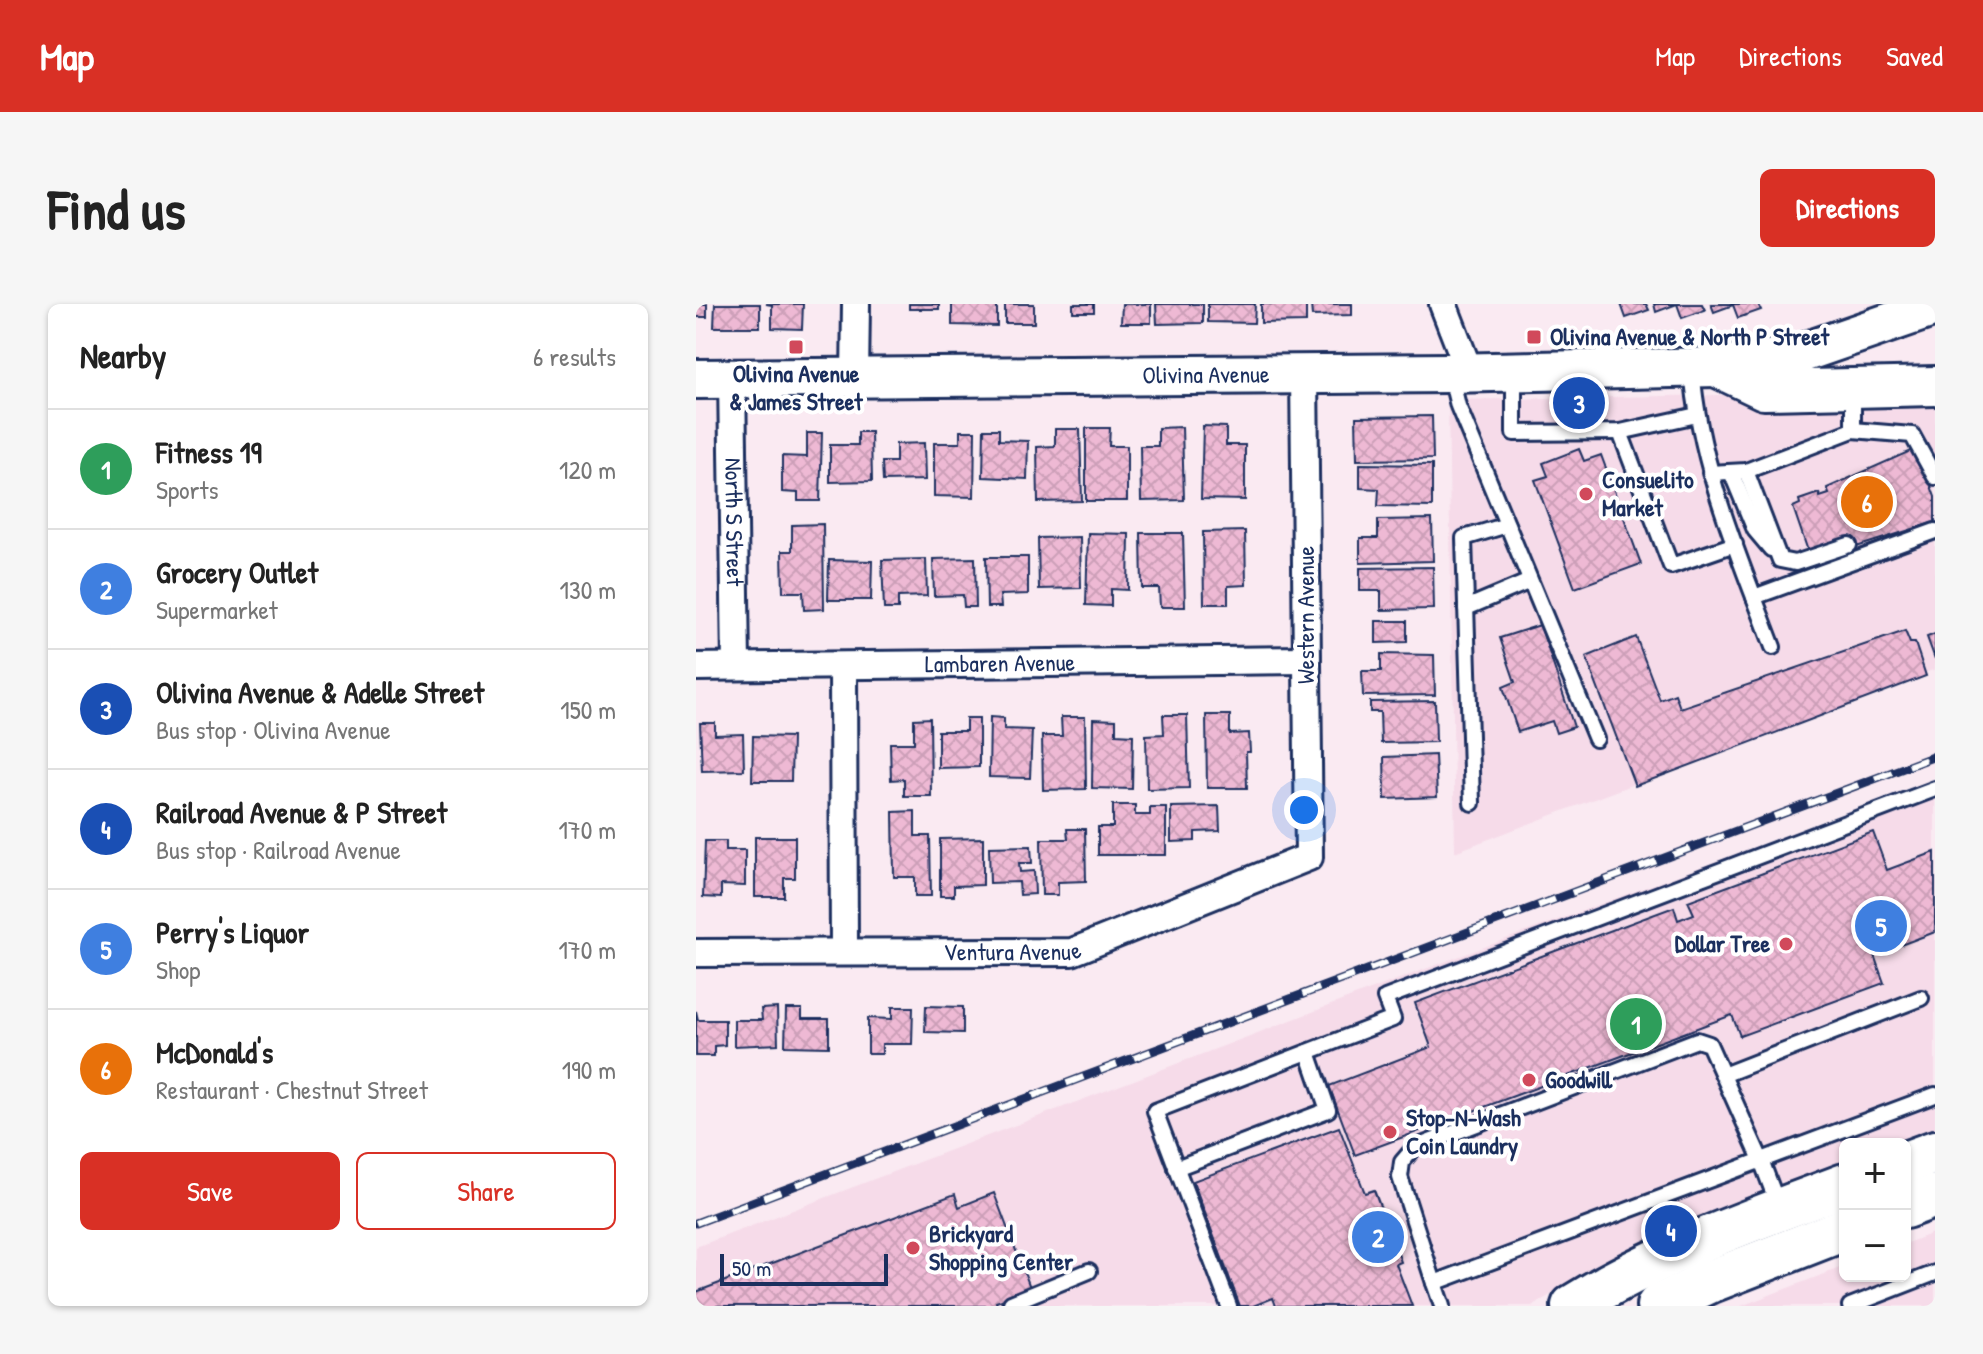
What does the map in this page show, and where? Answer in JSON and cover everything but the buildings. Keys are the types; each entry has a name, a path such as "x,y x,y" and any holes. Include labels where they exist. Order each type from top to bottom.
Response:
{"main road":[{"path":"1911,1161 1935,1152"},
{"path":"1658,1306 1709,1282 1839,1189"},
{"path":"1911,1205 1935,1196"},
{"path":"1573,1306 1632,1272 1679,1250 1786,1229 1839,1229"}],"street":[{"path":"855,378 856,304"},
{"path":"1443,304 1460,372"},
{"name":"Olivina Avenue","path":"714,378 1704,367 1793,356 1935,307"},
{"path":"1704,367 1764,390 1935,386"},
{"name":"Western Avenue","path":"1304,372 1309,857"},
{"name":"North S Street","path":"714,378 736,666"},
{"name":"Lambaren Avenue","path":"696,667 1306,660"},
{"path":"843,666 844,951"},
{"name":"Ventura Avenue","path":"696,953 1072,952 1309,857"}],"lane":[{"path":"1704,367 1697,415 1710,473 1773,647"},
{"path":"1514,370 1514,433 1620,432 1697,415"},
{"path":"1460,372 1458,406 1596,739"},
{"path":"1853,388 1853,430"},
{"path":"1710,473 1738,472 1853,430 1912,435 1935,477"},
{"path":"1620,432 1671,566 1735,544"},
{"path":"1738,472 1755,530 1780,560 1795,563 1849,545"},
{"path":"1472,803 1464,538 1507,525"},
{"path":"1754,597 1935,531"},
{"path":"1466,608 1530,581"},
{"path":"1229,1306 1155,1111 1393,1019 1385,998 1935,789"},
{"path":"1723,1075 1921,998"},
{"path":"1442,1306 1400,1177 1402,1162 1414,1148 1697,1040 1709,1044 1761,1160 1786,1229"},
{"path":"1176,1168 1328,1110 1308,1052"},
{"path":"1434,1283 1935,1095"},
{"path":"1013,1306 1011,1303 1089,1271"},
{"path":"1850,1306 1935,1273"}],"shaded area":[{"path":"1935,391 1935,669 1455,852 1448,400"},
{"path":"1935,780 1935,1129 1911,1138 1839,1138 1839,1166 1628,1249 1532,1306 696,1306 696,1247 1420,971"},
{"path":"1935,1232 1935,1306 1741,1306 1839,1268 1839,1282 1911,1282 1911,1242"}],"railway":[{"path":"696,1223 1935,756"}],"place":[{"name":"Olivina Avenue & North P Street","path":"1534,337"},
{"name":"Olivina Avenue & James Street","path":"796,347"},
{"name":"Olivina Avenue & Adelle Street","path":"1579,403"},
{"name":"Consuelito Market","path":"1586,494"},
{"name":"McDonald's","path":"1867,502"},
{"name":"Perry's Liquor","path":"1881,926"},
{"name":"Dollar Tree","path":"1786,944"},
{"name":"Fitness 19","path":"1636,1024"},
{"name":"Goodwill","path":"1529,1080"},
{"name":"Stop-N-Wash Coin Laundry","path":"1390,1132"},
{"name":"Railroad Avenue & P Street","path":"1671,1231"},
{"name":"Grocery Outlet","path":"1378,1237"},
{"name":"Brickyard Shopping Center","path":"913,1248"}]}
